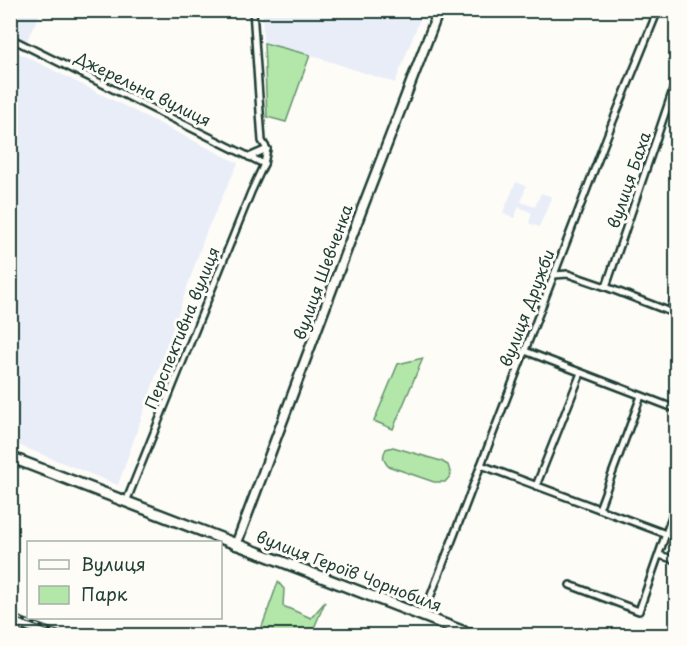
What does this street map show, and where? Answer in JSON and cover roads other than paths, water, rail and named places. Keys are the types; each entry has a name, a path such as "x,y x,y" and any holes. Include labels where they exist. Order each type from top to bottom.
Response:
{"main road":[{"name":"вулиця Героїв Чорнобиля","path":"10,457 475,636"}],"street":[{"path":"249,157 267,149 262,141 253,10"},
{"name":"вулиця Шевченка","path":"236,545 439,10"},
{"name":"вулиця Дружби","path":"423,616 611,126 658,10"},
{"name":"Джерельна вулиця","path":"10,38 264,164"},
{"name":"вулиця Баха","path":"606,287 676,81"},
{"name":"Перспективна вулиця","path":"126,502 264,164 267,149"},
{"path":"554,275 568,274 673,313 676,293"},
{"path":"525,351 676,409"},
{"path":"536,486 581,373"},
{"path":"599,509 641,396"},
{"path":"481,465 666,534"},
{"path":"570,585 639,611 676,505"},
{"path":"659,555 676,560"}],"railway":[{"path":"10,615 67,636"},
{"path":"10,625 38,636"}]}
